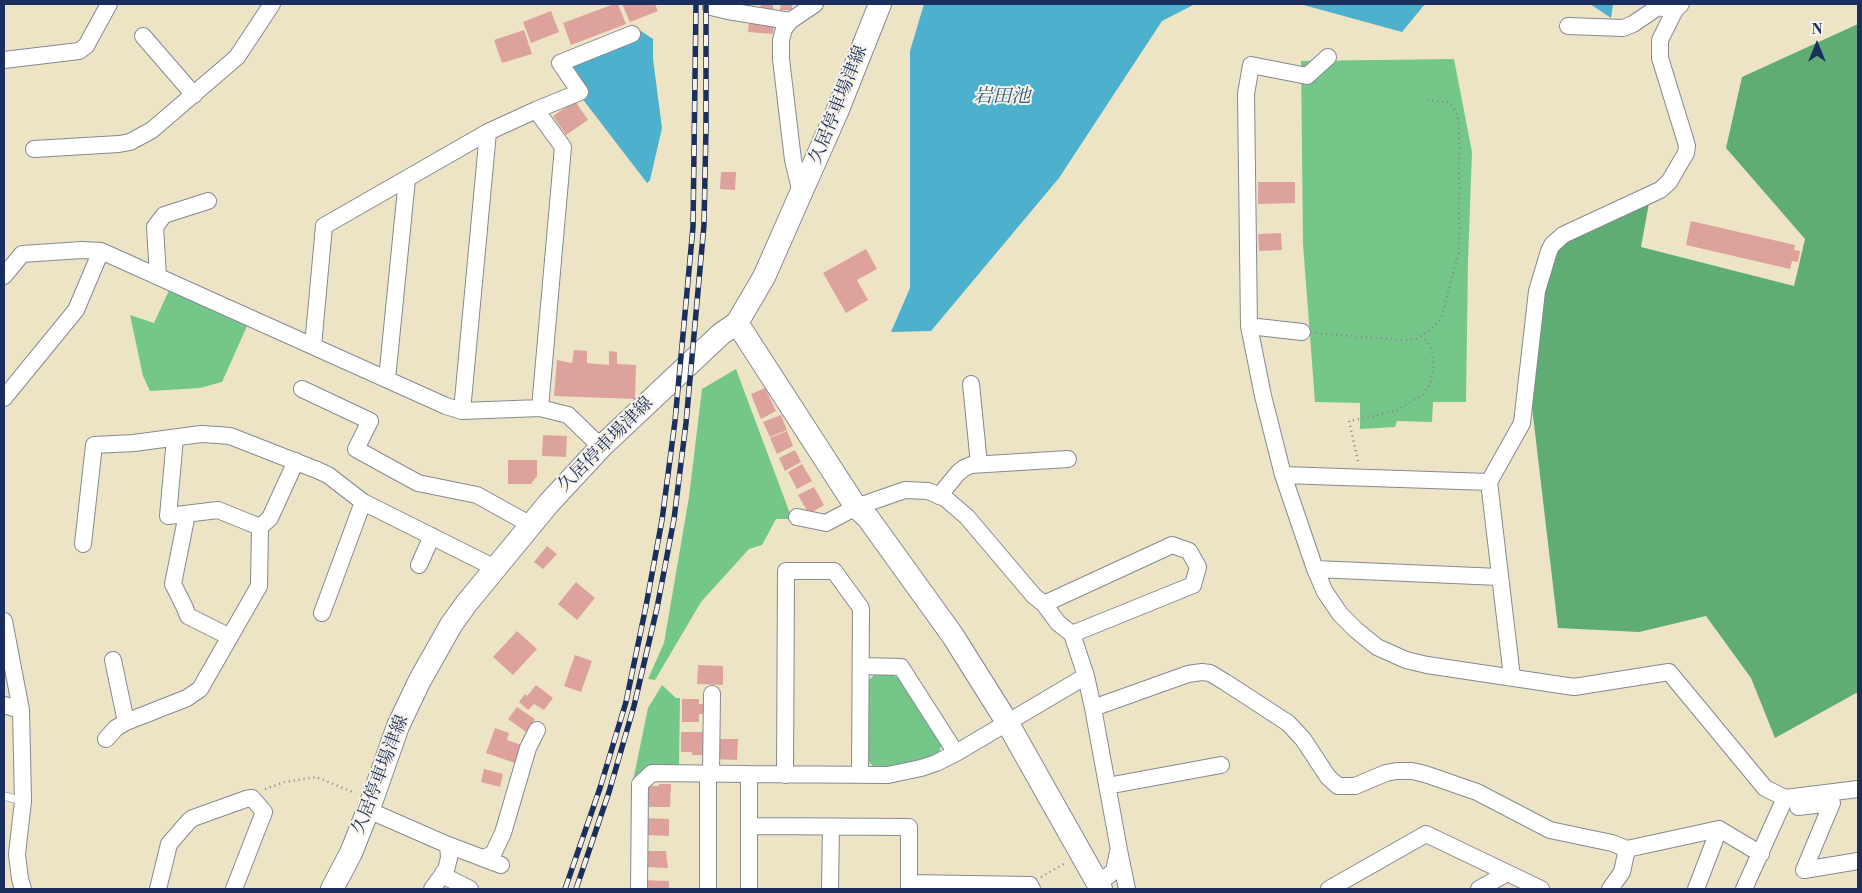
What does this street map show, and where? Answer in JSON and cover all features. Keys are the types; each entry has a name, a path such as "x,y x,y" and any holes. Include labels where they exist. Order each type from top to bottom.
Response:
{"main road":[{"name":"久居停車場津線","path":"332,889 351,853 398,726 420,680 451,625 466,604 549,503 601,447 721,334 737,323 764,277 837,112 880,4"},
{"path":"737,323 856,507 868,518 953,636 1007,722 1098,885"}],"street":[{"path":"4,60 79,51 86,46 109,4"},
{"path":"34,149 119,144 130,142 152,130 237,57 272,4"},
{"path":"801,193 793,160 781,59 781,40 784,29 790,21 815,4"},
{"path":"711,7 728,12 790,21"},
{"path":"1512,677 1489,482 1522,423 1537,291 1552,244 1562,235 1660,190 1669,182 1686,153 1687,146 1660,58 1660,40 1678,7 1658,7 1634,24 1623,28 1568,26"},
{"path":"313,346 324,226 488,132 580,92 560,63 632,34"},
{"path":"143,36 194,95"},
{"path":"1328,57 1307,76 1251,65 1246,94 1248,326 1284,475 1314,569 1325,592 1340,614 1356,630 1377,646 1406,660 1427,665 1574,687 1669,672 1765,788 1790,803 1832,803 1804,870 1858,861"},
{"path":"536,110 564,147 540,408"},
{"path":"462,412 488,132"},
{"path":"387,379 407,179"},
{"path":"158,276 155,228 164,215 208,201"},
{"path":"4,276 9,258 22,254 82,250 101,251 446,406 462,412 540,408 568,415 601,447"},
{"path":"4,398 76,310 101,251"},
{"path":"1248,326 1302,332"},
{"path":"971,384 980,464"},
{"path":"302,389 370,421 356,449 418,484 477,495 531,525"},
{"path":"83,544 94,445 201,434 230,436 328,475 363,502 495,568"},
{"path":"175,438 168,516 218,510 260,527"},
{"path":"939,496 964,468 980,464 1068,459"},
{"path":"106,739 116,728 126,722 187,698 200,688 259,586 260,527 270,518 296,461"},
{"path":"1284,475 1489,482"},
{"path":"797,517 826,523 856,507 906,490 928,491 945,498 967,517 1034,596 1044,604 1058,623 1072,634 1086,676 1128,889"},
{"path":"322,613 363,502"},
{"path":"186,514 173,584 186,608 188,616 230,637"},
{"path":"419,565 432,536"},
{"path":"1044,604 1172,545 1189,551 1198,567 1193,585 1072,634"},
{"path":"1314,569 1499,577"},
{"path":"785,775 786,571 834,571 860,608 860,775"},
{"path":"4,622 21,710 24,801 17,854 23,889"},
{"path":"113,660 126,722"},
{"path":"861,666 901,667 956,753"},
{"path":"1093,708 1188,674 1202,672 1217,676 1288,723 1303,738 1328,777 1338,786 1355,786 1386,773 1412,771 1477,792 1550,830 1612,843 1627,849 1720,829 1760,854"},
{"path":"639,889 640,784 652,773 888,775 908,771 936,763 956,753 1086,676"},
{"path":"708,889 712,694"},
{"path":"4,705 21,710"},
{"path":"483,858 493,854 503,833 528,748 537,730"},
{"path":"1107,786 1221,764"},
{"path":"749,774 749,889"},
{"path":"1744,889 1760,854 1790,803 1858,789"},
{"path":"158,889 168,844 189,821 202,814 252,798 264,812 234,889"},
{"path":"370,805 448,845 501,865"},
{"path":"749,826 908,827 909,886 1031,887"},
{"path":"830,889 831,827"},
{"path":"1696,889 1720,829"},
{"path":"1329,889 1426,834 1541,889"},
{"path":"432,889 446,870 449,858 448,845"},
{"path":"1610,889 1622,872 1627,849"},
{"path":"1098,885 1114,871 1119,850"},
{"path":"443,873 448,878 470,889"},
{"path":"1479,889 1507,873"}],"lane":[{"path":"4,796 24,801"}],"path":[{"path":"1302,332 1360,335 1405,340 1416,339 1441,319 1458,251 1459,121 1454,108 1447,102 1427,100"},
{"path":"1361,477 1349,421 1396,410 1423,394 1430,384 1434,358 1430,345 1422,336"},
{"path":"252,798 258,792 285,782 316,777 370,805"},
{"path":"1031,887 1068,861"}],"green space":[{"path":"1858,24 1858,692 1775,738 1751,678 1706,616 1639,632 1558,628 1532,407 1544,295 1556,253 1561,246 1572,237 1649,203 1641,247 1794,286 1805,239 1726,148 1742,77"},
{"path":"1454,59 1472,152 1466,402 1433,402 1432,422 1397,421 1395,427 1360,429 1360,403 1315,402 1303,244 1301,61"},
{"path":"170,288 248,324 222,382 200,388 150,391 143,376 130,315 154,323"},
{"path":"736,369 792,519 776,519 762,545 749,549 701,602 655,680 648,679 664,643 689,497 702,389"},
{"path":"875,674 891,674 900,679 942,744 938,755 888,768 875,768 867,760 868,681"},
{"path":"662,685 676,698 680,698 679,766 648,766 633,781 648,708"}],"water":[{"name":"岩田池","path":"924,4 1195,4 1162,21 1059,178 931,331 891,332 910,288 910,51"},
{"path":"1300,4 1425,4 1402,32"},
{"path":"1590,4 1613,4 1611,18"},
{"path":"638,29 653,39 653,59 662,128 650,180 647,183 581,97 570,64"}],"building":[{"path":"618,4 626,24 571,45 563,23"},
{"path":"622,4 655,4 658,11 630,22"},
{"path":"761,4 773,4 773,11 760,10"},
{"path":"781,4 792,4 792,10 780,10"},
{"path":"551,11 559,32 531,43 523,22"},
{"path":"749,21 774,23 773,34 748,32"},
{"path":"524,30 532,54 502,63 494,40"},
{"path":"575,101 588,120 566,135 553,116"},
{"path":"721,172 736,172 735,190 720,189"},
{"path":"1258,182 1295,182 1295,203 1258,204"},
{"path":"1691,221 1795,245 1794,250 1800,251 1798,262 1792,261 1790,269 1686,245"},
{"path":"1281,233 1282,250 1259,251 1258,234"},
{"path":"866,249 877,269 857,280 868,300 846,313 823,273"},
{"path":"574,350 587,351 587,363 609,365 609,351 617,352 617,364 636,365 635,399 554,396 557,360 572,363"},
{"path":"765,388 776,411 761,419 751,394"},
{"path":"781,415 787,430 770,437 763,422"},
{"path":"787,431 793,446 777,454 770,438"},
{"path":"543,435 567,436 566,457 542,456"},
{"path":"795,450 801,462 785,471 779,458"},
{"path":"508,460 537,460 537,476 531,484 508,484"},
{"path":"802,464 812,481 797,489 788,472"},
{"path":"814,487 824,505 809,514 798,495"},
{"path":"547,546 557,554 543,569 534,562"},
{"path":"576,582 595,598 577,620 558,604"},
{"path":"517,631 537,649 513,675 493,657"},
{"path":"575,655 592,661 581,692 564,686"},
{"path":"698,665 723,666 723,685 697,684"},
{"path":"536,685 553,698 544,710 534,704 528,710 519,702"},
{"path":"682,699 699,699 699,704 704,704 704,714 699,714 699,722 682,722"},
{"path":"517,707 535,719 526,732 508,719"},
{"path":"495,728 509,733 507,740 522,745 515,763 486,753"},
{"path":"681,732 703,732 703,755 681,752"},
{"path":"717,739 738,739 737,760 715,759"},
{"path":"484,769 503,774 500,787 481,782"},
{"path":"659,784 671,784 670,807 649,807 649,799 644,797 644,786 659,786"},
{"path":"645,818 669,819 669,836 645,835"},
{"path":"643,851 666,851 668,868 643,867"},
{"path":"642,880 669,881 669,889 641,889"}],"railway":[{"path":"565,889 600,788 626,702 662,520 675,421 693,227 696,4"},
{"path":"576,889 609,792 634,706 657,608 674,519 686,423 704,225 706,4"}]}
